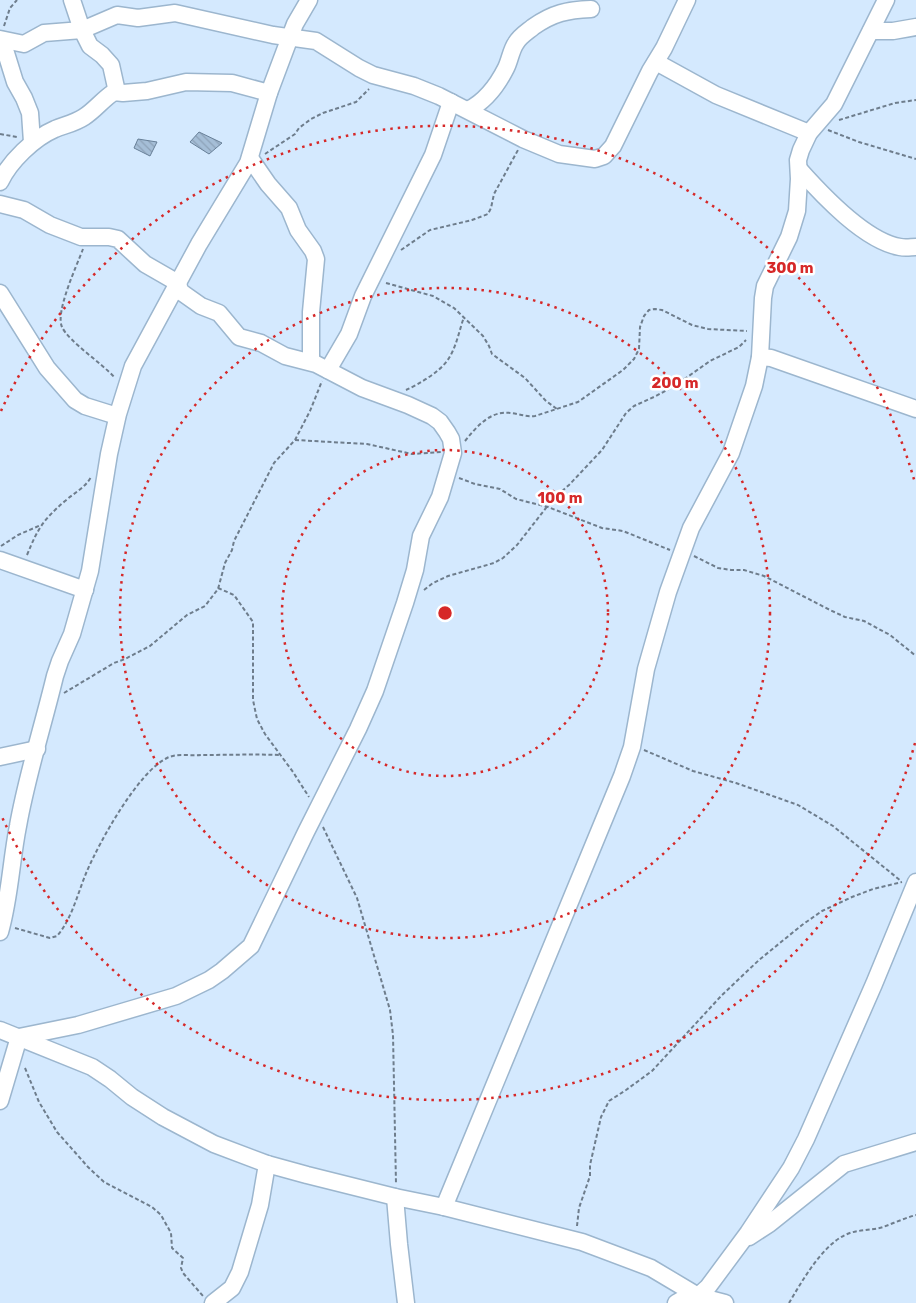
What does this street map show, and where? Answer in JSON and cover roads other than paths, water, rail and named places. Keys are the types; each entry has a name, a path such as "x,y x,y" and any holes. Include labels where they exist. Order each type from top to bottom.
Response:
{"street":[{"path":"72,0 82,30 90,46 106,58 110,65 117,92"},
{"path":"1,928 9,896 21,809 60,661 72,634 85,590 95,548 109,454 125,390 133,366 199,244 251,160 270,93 290,37 309,0"},
{"path":"32,142 30,113 15,82 1,40 24,44 44,33 82,30 117,14 138,18 168,12 316,41 359,68 379,77 414,86 451,102 523,139 560,154 595,160 603,157 613,146 687,0"},
{"path":"444,1207 622,776 632,748 646,669 668,592 692,528 722,474 738,436 754,386 760,357 761,317 766,286 789,237 795,219 798,200 798,160 801,150 812,130 829,112 837,98 886,0"},
{"path":"468,110 487,97 494,88 506,68 516,42 521,36 542,20 555,14 591,9"},
{"path":"871,31 893,31 916,27"},
{"path":"656,62 716,95 812,130"},
{"path":"0,182 11,165 32,142 56,129 84,118 110,94 147,91 186,82 232,83 270,93"},
{"path":"328,370 349,334 372,278 433,155 451,102"},
{"path":"251,160 273,191 289,208 298,230 313,251 316,259 311,312 311,362"},
{"path":"799,169 842,213 871,234 899,247 916,248"},
{"path":"0,204 24,210 59,229 87,238 109,237 118,240 145,264 178,283 180,291 184,294 201,306 219,313 239,337 272,348 285,356 311,362 362,388 408,405 436,419 451,439 453,452 440,497 421,536 415,570 375,690 358,730 251,946 222,971 189,990 163,1001 78,1025 19,1037"},
{"path":"0,293 48,368 76,400 85,406 117,416"},
{"path":"760,357 771,358 916,409"},
{"path":"0,560 85,590"},
{"path":"0,757 37,749"},
{"path":"676,1303 683,1299 698,1296 708,1287 743,1240 791,1168 806,1139 874,984 916,882"},
{"path":"0,1030 92,1067 132,1097 184,1129 214,1144 267,1164 575,1241 651,1268 698,1296 720,1302"},
{"path":"0,1101 19,1037"},
{"path":"743,1240 769,1224 844,1164 916,1142"},
{"path":"209,1301 232,1288 240,1272 263,1194 267,1164"},
{"path":"395,1197 406,1303"}]}
